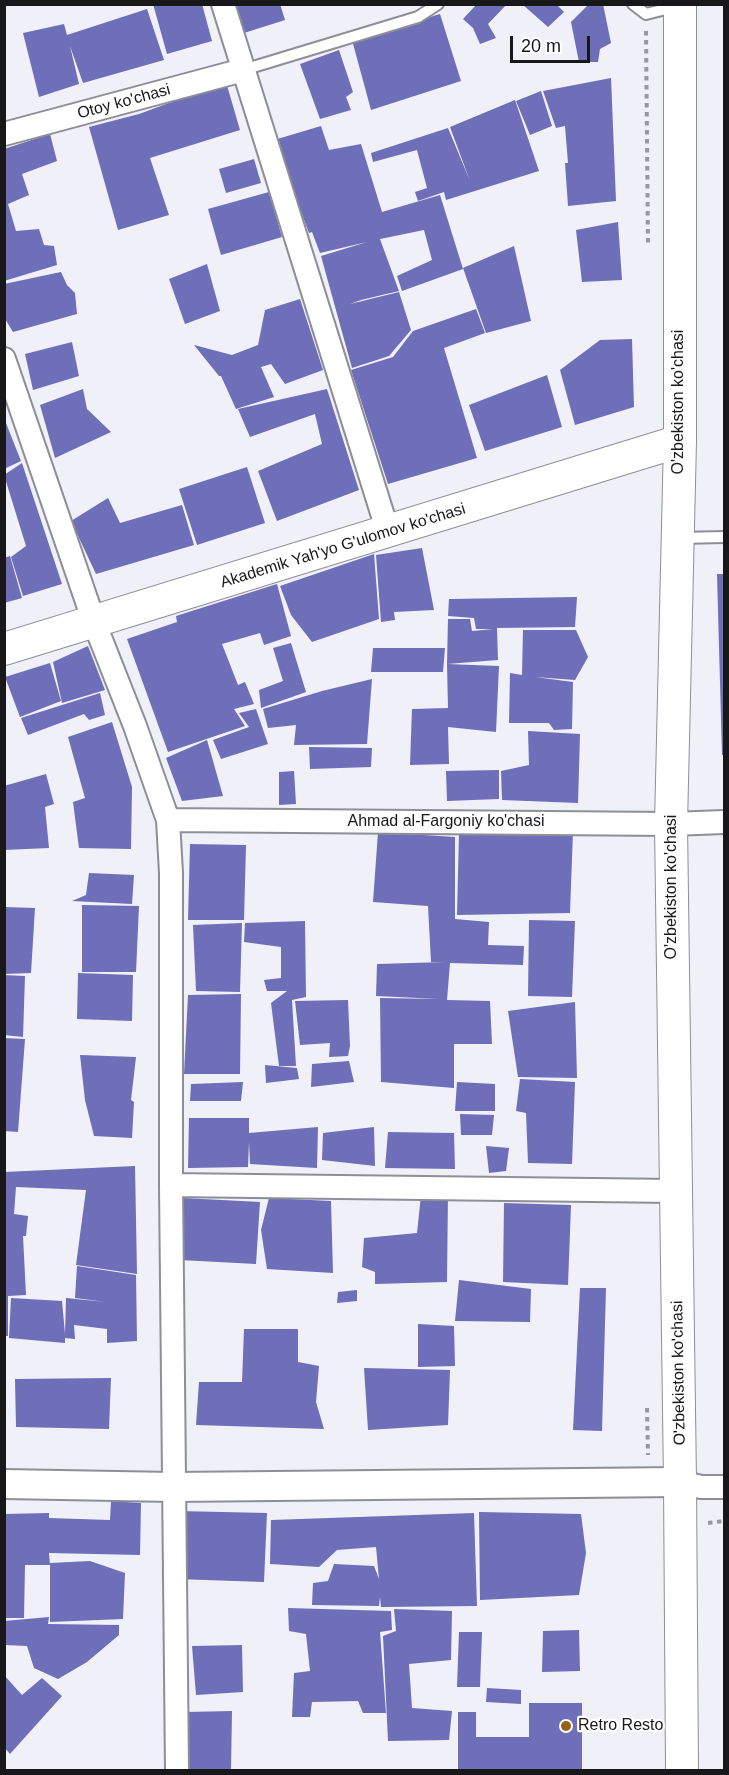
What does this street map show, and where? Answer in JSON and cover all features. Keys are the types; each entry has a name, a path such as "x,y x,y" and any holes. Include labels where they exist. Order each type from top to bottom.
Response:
{"main road":[{"name":"O'zbekiston ko'chasi","path":"680,5 679,538 671,824 682,1770"},
{"name":"Akademik Yah'yo G'ulomov ko'chasi","path":"4,649 680,441"}],"street":[{"path":"223,4 388,532"},
{"name":"Otoy ko'chasi","path":"4,134 243,70"},
{"path":"4,359 94,622 135,726 168,820 171,873 173,1487 177,1770"},
{"name":"Ahmad al-Fargoniy ko'chasi","path":"168,820 671,824 724,822"},
{"path":"171,1185 676,1191"},
{"path":"4,1484 173,1487 680,1482 701,1487 724,1487"}],"lane":[{"path":"243,70 418,17 438,4"},
{"path":"633,4 646,14 680,5"},
{"path":"679,538 724,537"}],"path":[{"path":"708,1523 724,1521"}],"building":[{"path":"153,4 202,4 212,41 167,54"},
{"path":"235,4 280,4 285,20 244,33"},
{"path":"477,4 507,4 488,24 496,38 480,44 473,28 463,19"},
{"path":"522,4 556,4 564,12 548,27"},
{"path":"603,4 611,43 600,49 598,62 579,62 571,22 588,5"},
{"path":"147,9 164,60 83,83 70,46 79,84 39,97 23,33 64,24 67,35"},
{"path":"440,14 461,81 371,110 352,40"},
{"path":"339,50 353,92 346,97 351,110 320,119 300,64"},
{"path":"611,78 616,201 568,206 565,126 556,128 543,91"},
{"path":"226,82 240,130 150,158 169,215 118,230 89,127 139,114"},
{"path":"541,91 552,126 530,135 516,101"},
{"path":"515,100 539,171 446,200 444,192 418,201 415,192 427,188 417,150 373,162 371,153 448,128 470,181 450,127"},
{"path":"321,126 329,150 361,144 382,212 440,195 463,269 402,291 397,276 432,260 424,230 380,239 399,291 350,304 399,292 411,330 389,356 352,368 321,256 367,242 320,253 312,232 309,233 274,140"},
{"path":"50,134 57,161 22,174 29,195 8,204 16,231 39,229 44,245 54,246 57,265 4,281 4,149"},
{"path":"254,159 261,183 226,193 219,169"},
{"path":"269,192 282,237 221,255 208,209"},
{"path":"618,222 622,280 582,282 576,230"},
{"path":"514,246 531,321 486,333 463,268"},
{"path":"207,264 220,311 185,324 169,279"},
{"path":"61,272 67,285 75,293 77,314 13,332 4,317 4,284"},
{"path":"300,299 323,370 285,384 271,364 261,367 274,397 236,409 221,376 194,345 232,355 258,345 265,310"},
{"path":"476,309 485,333 444,348 477,458 388,484 351,370 393,357 413,331"},
{"path":"632,339 634,407 575,425 560,370 600,340"},
{"path":"72,342 79,376 33,390 25,354"},
{"path":"547,375 562,427 485,451 469,405"},
{"path":"83,389 87,409 111,432 55,458 40,405"},
{"path":"327,389 359,490 277,521 258,471 322,444 315,414 250,437 238,409"},
{"path":"4,418 21,461 4,469"},
{"path":"22,463 62,584 23,596 11,557 26,546 4,475"},
{"path":"247,467 265,523 197,545 179,489"},
{"path":"108,498 120,523 182,505 194,545 96,574 71,521"},
{"path":"422,548 434,610 394,612 395,620 381,622 376,555"},
{"path":"374,554 379,619 312,642 291,615 280,586"},
{"path":"10,556 22,598 4,603 4,558"},
{"path":"717,574 724,574 724,755 722,755"},
{"path":"277,584 291,636 264,645 260,633 222,644 238,685 245,682 254,704 234,709 245,726 168,752 127,639 177,622 176,616"},
{"path":"577,597 575,627 497,628 498,660 447,664 448,619 470,619 472,631 493,629 476,629 474,618 448,616 449,599"},
{"path":"523,630 576,630 588,657 575,680 535,677 573,682 572,729 554,730 549,723 509,723 510,673 522,675"},
{"path":"291,643 306,692 261,708 259,690 283,681 273,648"},
{"path":"88,646 105,690 62,703 53,662"},
{"path":"373,648 445,648 443,672 371,672"},
{"path":"50,663 61,701 20,717 5,677"},
{"path":"447,664 499,666 496,732 448,727 449,764 410,765 412,709 448,708"},
{"path":"372,679 367,744 294,745 296,725 268,728 263,709"},
{"path":"100,693 105,715 89,720 84,714 28,735 21,718"},
{"path":"256,709 268,744 221,759 213,740 249,727 239,713"},
{"path":"112,722 132,787 131,849 79,848 73,802 85,798 68,737"},
{"path":"528,731 580,734 578,803 502,800 501,771 529,765"},
{"path":"207,740 223,796 182,801 166,758"},
{"path":"309,747 372,748 371,767 310,769"},
{"path":"499,770 499,799 447,801 446,771"},
{"path":"294,771 296,804 279,805 279,772"},
{"path":"46,774 54,804 45,807 49,848 4,850 4,786"},
{"path":"573,831 570,913 457,915 459,833"},
{"path":"378,832 455,837 455,919 489,922 488,945 524,946 523,965 450,963 447,1000 490,1001 492,1044 454,1044 454,1088 381,1082 380,998 439,999 376,996 377,964 445,962 431,962 428,906 373,902"},
{"path":"190,844 246,845 244,920 188,920"},
{"path":"89,873 134,875 132,904 72,901 86,895"},
{"path":"82,905 139,906 136,972 82,972"},
{"path":"4,907 35,908 31,973 4,974"},
{"path":"529,920 575,921 572,997 528,996"},
{"path":"305,921 306,997 292,1000 296,1066 279,1066 271,1003 287,991 267,991 264,980 281,978 281,947 244,942 245,923"},
{"path":"242,923 240,992 196,991 193,925"},
{"path":"78,973 133,975 132,1021 77,1019"},
{"path":"4,975 25,976 23,1037 4,1035"},
{"path":"241,994 240,1074 184,1074 188,995"},
{"path":"348,1000 350,1046 348,1056 329,1057 330,1043 300,1045 295,1001"},
{"path":"575,1002 577,1078 518,1077 508,1011"},
{"path":"4,1038 25,1039 18,1132 4,1131"},
{"path":"80,1055 136,1057 131,1100 134,1102 132,1138 94,1136 85,1100"},
{"path":"349,1061 354,1082 311,1087 312,1064"},
{"path":"265,1065 297,1068 299,1079 266,1083"},
{"path":"520,1079 575,1082 572,1164 528,1163 526,1113 516,1111"},
{"path":"243,1082 241,1101 190,1101 191,1084"},
{"path":"457,1082 495,1084 495,1111 455,1111"},
{"path":"460,1114 494,1115 492,1135 461,1135"},
{"path":"189,1118 249,1118 249,1133 318,1127 317,1168 250,1164 249,1142 248,1167 188,1168"},
{"path":"374,1127 375,1166 322,1160 323,1133"},
{"path":"388,1132 454,1133 455,1169 385,1168"},
{"path":"486,1146 509,1148 506,1171 489,1173"},
{"path":"135,1166 137,1274 76,1265 86,1190 16,1187 14,1214 28,1216 26,1236 23,1236 26,1295 8,1296 8,1336 4,1336 4,1172"},
{"path":"448,1192 447,1282 375,1284 375,1272 362,1267 364,1238 417,1233 421,1195"},
{"path":"183,1198 260,1202 256,1264 180,1260"},
{"path":"269,1198 331,1201 333,1273 267,1269 261,1230"},
{"path":"504,1203 571,1205 568,1285 503,1282"},
{"path":"77,1266 136,1275 137,1341 107,1343 107,1329 74,1325 75,1339 65,1338 65,1343 9,1338 11,1298 62,1301 65,1334 66,1298 106,1302 75,1298"},
{"path":"459,1280 531,1289 530,1322 455,1321"},
{"path":"580,1288 606,1288 602,1431 573,1430"},
{"path":"357,1290 357,1301 337,1303 338,1292"},
{"path":"418,1324 454,1326 455,1366 418,1367"},
{"path":"244,1329 298,1329 298,1362 319,1366 316,1402 324,1429 196,1425 199,1382 242,1382"},
{"path":"364,1368 450,1370 448,1425 368,1430"},
{"path":"111,1378 109,1429 16,1427 15,1379"},
{"path":"111,1501 141,1503 140,1555 49,1553 50,1565 25,1565 24,1618 4,1618 4,1514 49,1513 49,1518 110,1520"},
{"path":"178,1511 267,1513 264,1582 176,1579"},
{"path":"479,1512 581,1514 586,1553 579,1595 480,1600"},
{"path":"474,1513 477,1606 381,1607 380,1597 379,1606 312,1605 313,1583 328,1581 334,1564 374,1566 379,1579 376,1547 337,1550 319,1567 270,1564 271,1520"},
{"path":"90,1561 125,1573 123,1619 50,1622 50,1563"},
{"path":"288,1608 391,1611 392,1630 380,1632 386,1713 363,1713 358,1701 312,1702 310,1717 292,1717 294,1673 310,1671 306,1634 289,1631"},
{"path":"394,1609 452,1611 451,1660 409,1664 412,1708 452,1711 449,1740 388,1741 383,1636 396,1631"},
{"path":"49,1617 48,1624 119,1625 119,1635 87,1662 58,1679 34,1668 27,1646 4,1645 4,1621"},
{"path":"579,1630 580,1671 542,1672 543,1631"},
{"path":"459,1632 482,1632 480,1687 457,1687"},
{"path":"242,1645 243,1692 196,1695 192,1646"},
{"path":"4,1675 22,1695 42,1678 62,1696 10,1754 4,1747"},
{"path":"487,1688 521,1690 521,1704 486,1702"},
{"path":"529,1703 582,1703 582,1770 458,1770 458,1712 476,1712 476,1737 529,1737"},
{"path":"232,1711 231,1770 186,1770 186,1712"}],"place":[{"name":"Retro Resto","path":"566,1726"}]}
